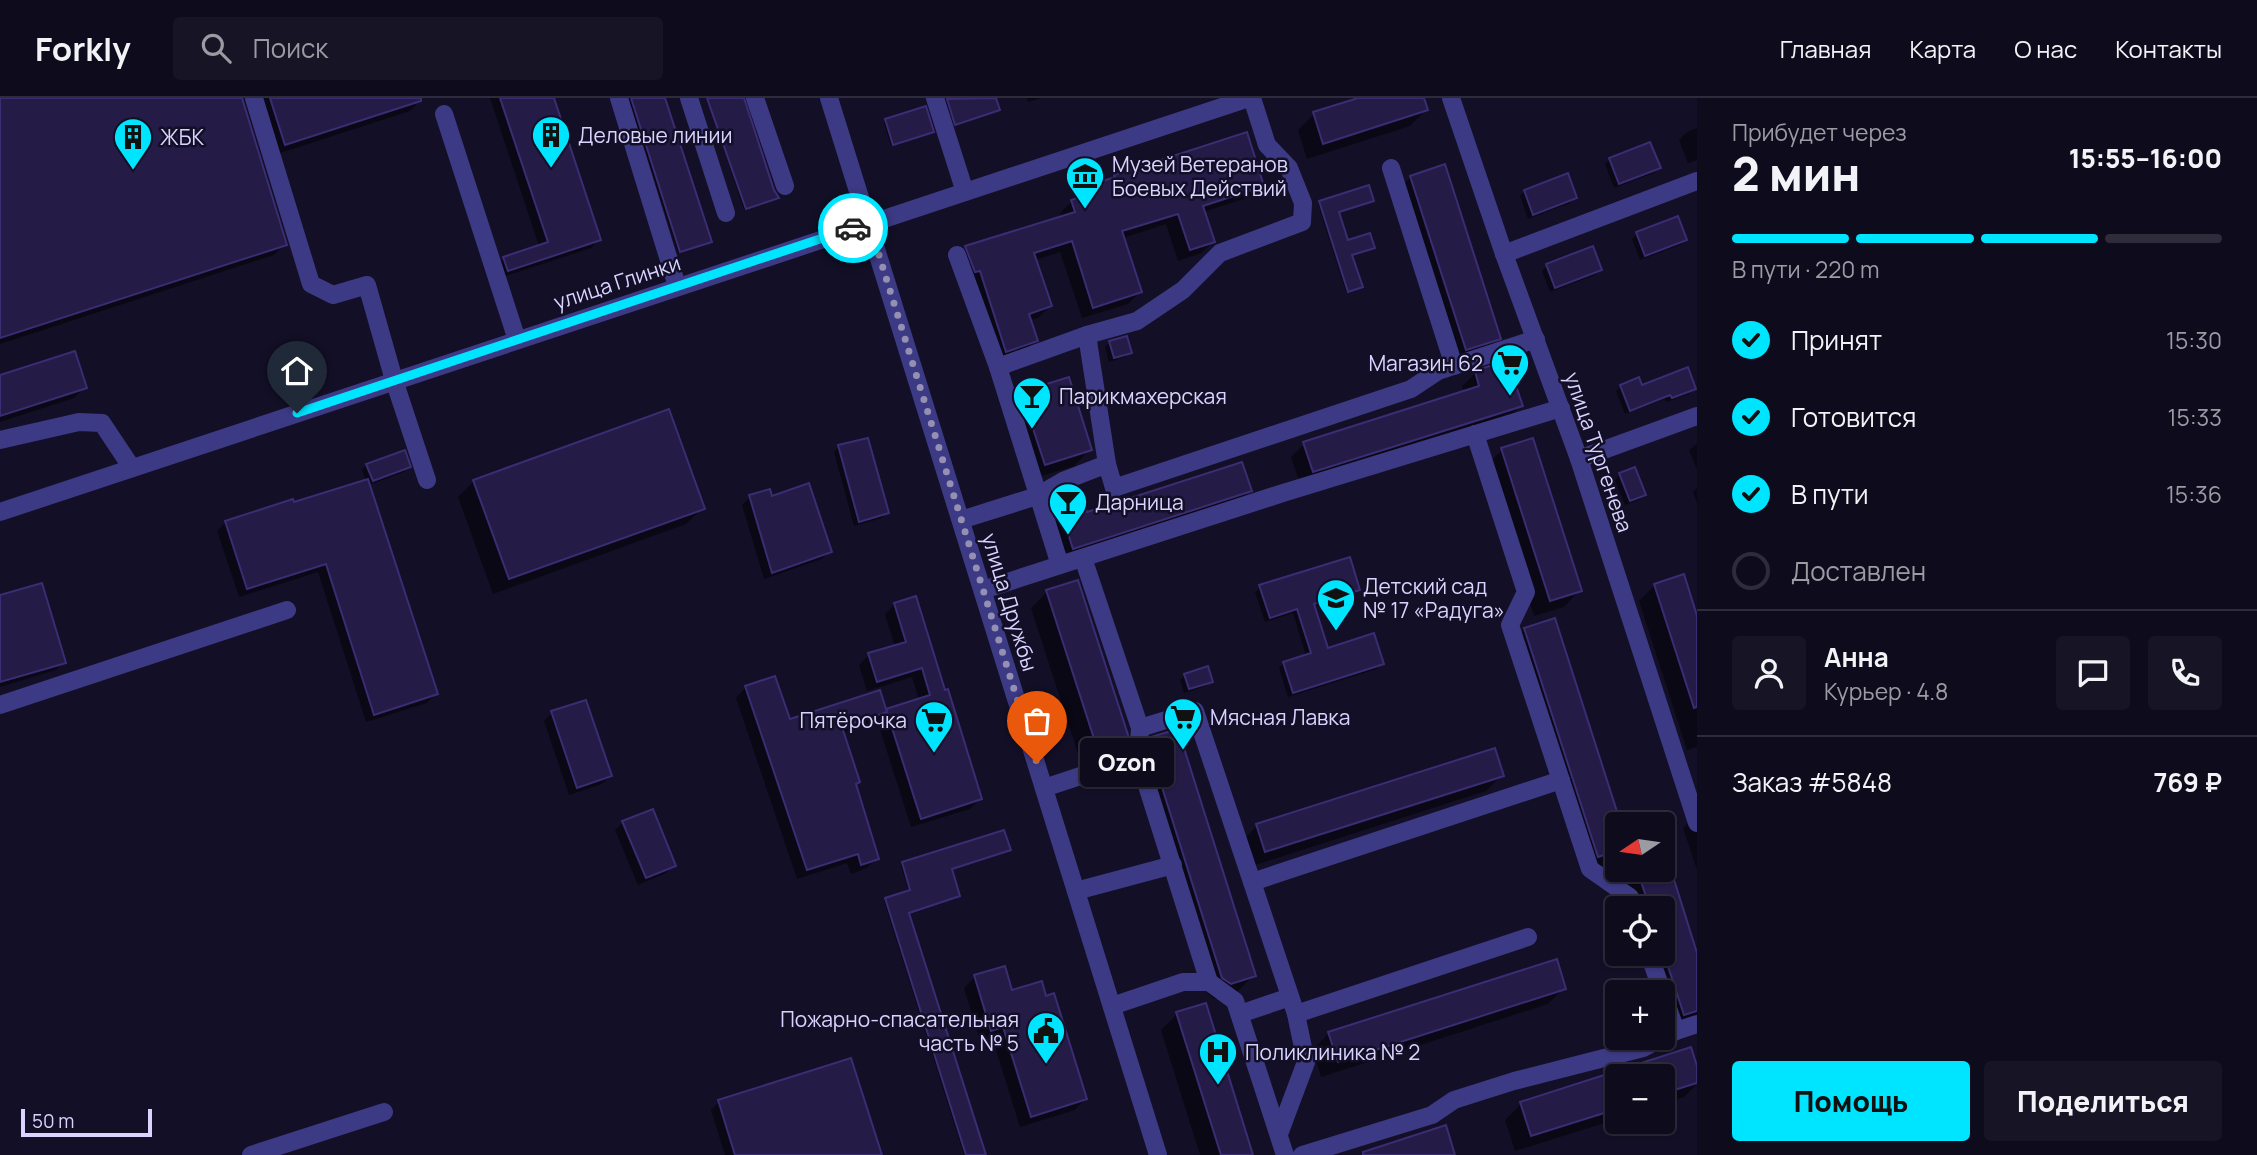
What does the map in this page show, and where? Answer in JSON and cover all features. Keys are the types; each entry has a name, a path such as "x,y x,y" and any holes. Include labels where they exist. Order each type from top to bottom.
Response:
{"street":[{"path":"254,98 311,284 333,295 367,285 394,380 427,480"},
{"path":"619,98 677,286"},
{"path":"689,98 726,213"},
{"path":"755,98 785,186"},
{"name":"улица Дружбы","path":"830,98 1158,1155"},
{"path":"935,98 965,192"},
{"path":"998,367 1087,335 1137,321 1183,290 1220,253 1302,222 1303,203 1289,168 1267,145 1250,98"},
{"name":"улица Глинки","path":"0,512 1250,98"},
{"name":"улица Тургенева","path":"1451,98 1690,778 1697,823"},
{"path":"444,114 517,340"},
{"path":"1391,168 1454,366"},
{"path":"1504,254 1697,181"},
{"path":"957,255 998,367 1060,565"},
{"path":"1087,335 1107,464 1114,488 1411,390 1438,371 1536,339"},
{"path":"983,590 1561,408"},
{"path":"1579,459 1697,415"},
{"path":"0,440 79,422 102,423 132,468"},
{"path":"1475,434 1526,592 1510,625 1590,869 1629,896"},
{"path":"961,520 1037,496 1063,481 1107,464"},
{"path":"1083,558 1140,728 1138,757 1209,982"},
{"path":"0,705 287,610"},
{"path":"1140,728 1195,711 1296,1014 1306,1062 1279,1134"},
{"path":"1044,788 1138,757"},
{"path":"1252,882 1561,780"},
{"path":"1076,891 1173,865"},
{"path":"1296,1014 1528,937"},
{"path":"1653,966 1676,1031"},
{"path":"1112,1006 1183,982 1209,982 1236,1001 1285,1155"},
{"path":"1240,1014 1290,997"},
{"path":"1302,1155 1432,1115 1454,1100 1514,1081 1643,1048 1676,1031 1697,1024"},
{"path":"251,1155 384,1112"}],"building":[{"name":"ЖБК","path":"0,98 242,98 287,245 0,338"},
{"path":"270,98 421,98 421,101 285,145"},
{"name":"Деловые линии","path":"500,98 554,98 601,240 508,271 503,257 548,242"},
{"path":"631,98 665,98 712,242 680,252"},
{"path":"707,98 744,98 779,198 746,209"},
{"path":"996,98 1000,110 955,125 947,99"},
{"path":"1358,98 1424,98 1428,110 1323,144 1313,112"},
{"path":"926,106 934,132 893,145 885,119"},
{"path":"1247,132 1264,186 1203,206 1215,242 1190,250 1178,214 1122,231 1142,292 1093,308 1072,241 1034,253 1052,306 1029,314 1038,341 1006,352 980,271 975,272 965,246 1075,212 1071,200 1094,192 1091,185 1115,177 1114,175"},
{"path":"1650,142 1661,168 1619,184 1609,158"},
{"path":"1445,164 1501,339 1466,350 1410,176"},
{"path":"1568,173 1577,198 1533,215 1524,190"},
{"path":"1369,185 1374,201 1339,212 1348,240 1370,233 1375,248 1352,255 1363,287 1348,292 1319,201"},
{"path":"1678,216 1687,240 1645,256 1636,232"},
{"path":"1593,246 1602,270 1555,288 1546,264"},
{"path":"1127,336 1132,353 1114,358 1109,341"},
{"path":"75,351 87,388 0,416 0,375"},
{"path":"1507,360 1523,406 1313,472 1303,442 1479,386 1475,371"},
{"path":"1688,367 1696,389 1672,398 1670,395 1630,411 1620,385 1639,377 1642,385"},
{"path":"1069,377 1092,450 1045,465 1021,392"},
{"path":"669,409 705,509 509,579 473,480"},
{"path":"868,438 889,513 859,522 838,445"},
{"path":"1533,438 1582,591 1550,601 1501,448"},
{"path":"405,450 411,467 373,481 366,464"},
{"path":"1242,462 1252,491 1073,549 1058,502 1081,495 1087,512"},
{"path":"1635,467 1646,495 1630,501 1619,473"},
{"path":"368,479 438,694 374,715 326,564 247,589 225,521"},
{"path":"809,483 832,552 772,573 749,495 770,489 772,496"},
{"path":"1350,557 1360,590 1314,604 1328,648 1374,633 1384,664 1293,693 1283,662 1311,653 1297,609 1270,618 1259,585"},
{"path":"1684,574 1697,616 1697,707 1694,708 1654,584"},
{"path":"1078,580 1128,735 1128,742 1098,751 1046,590"},
{"path":"42,583 66,663 0,682 0,595"},
{"name":"Пятёрочка","path":"916,596 982,799 921,819 886,709 930,695 922,668 877,682 868,653 906,642 894,603"},
{"path":"1555,618 1617,812 1605,812 1605,855 1598,857 1524,628"},
{"path":"1208,666 1213,682 1189,689 1184,674"},
{"path":"775,676 790,719 880,690 887,712 842,727 860,782 856,784 879,859 861,865 858,854 807,870 745,686"},
{"path":"586,700 612,776 577,788 551,711"},
{"path":"1178,729 1256,976 1231,984 1222,978 1150,749 1151,737"},
{"path":"1495,748 1504,776 1265,852 1256,824"},
{"path":"653,809 676,866 646,878 622,821"},
{"path":"1004,830 1011,850 952,869 960,896 909,913 986,1155 966,1155 885,898 910,890 902,862"},
{"path":"1641,882 1675,882 1697,953 1697,1011 1684,1015 1675,980 1673,980 1668,966 1675,966 1675,896 1646,896"},
{"path":"1557,959 1566,989 1338,1062 1328,1032"},
{"name":"Пожарно-спасательная часть № 5","path":"1005,966 1012,990 1042,981 1046,996 1054,993 1087,1099 1031,1117 1003,1027 991,1031 974,975"},
{"path":"1206,1003 1253,1155 1221,1155 1176,1012"},
{"path":"1691,1047 1697,1066 1697,1083 1675,1090 1675,1064 1638,1064"},
{"path":"851,1058 882,1155 735,1155 718,1100"},
{"path":"1605,1075 1605,1113 1531,1136 1520,1102"},
{"path":"1446,1125 1455,1155 1363,1155 1363,1152"}],"way so far":[{"path":"853,228 869,223 1037,763"}],"place":[{"name":"Деловые линии","path":"551,169"},
{"name":"ЖБК","path":"133,171"},
{"name":"Музей Ветеранов Боевых Действий","path":"1085,210"},
{"name":"Магазин 62","path":"1510,397"},
{"name":"Парикмахерская","path":"1032,430"},
{"name":"Дарница","path":"1068,536"},
{"name":"Детский сад № 17 «Радуга»","path":"1336,632"},
{"name":"Мясная Лавка","path":"1183,751"},
{"name":"Пятёрочка","path":"934,754"},
{"name":"Ozon","path":"1037,763"},
{"name":"Пожарно-спасательная часть № 5","path":"1046,1065"},
{"name":"Поликлиника № 2","path":"1218,1086"}],"route":[{"path":"297,413 853,228"}]}
